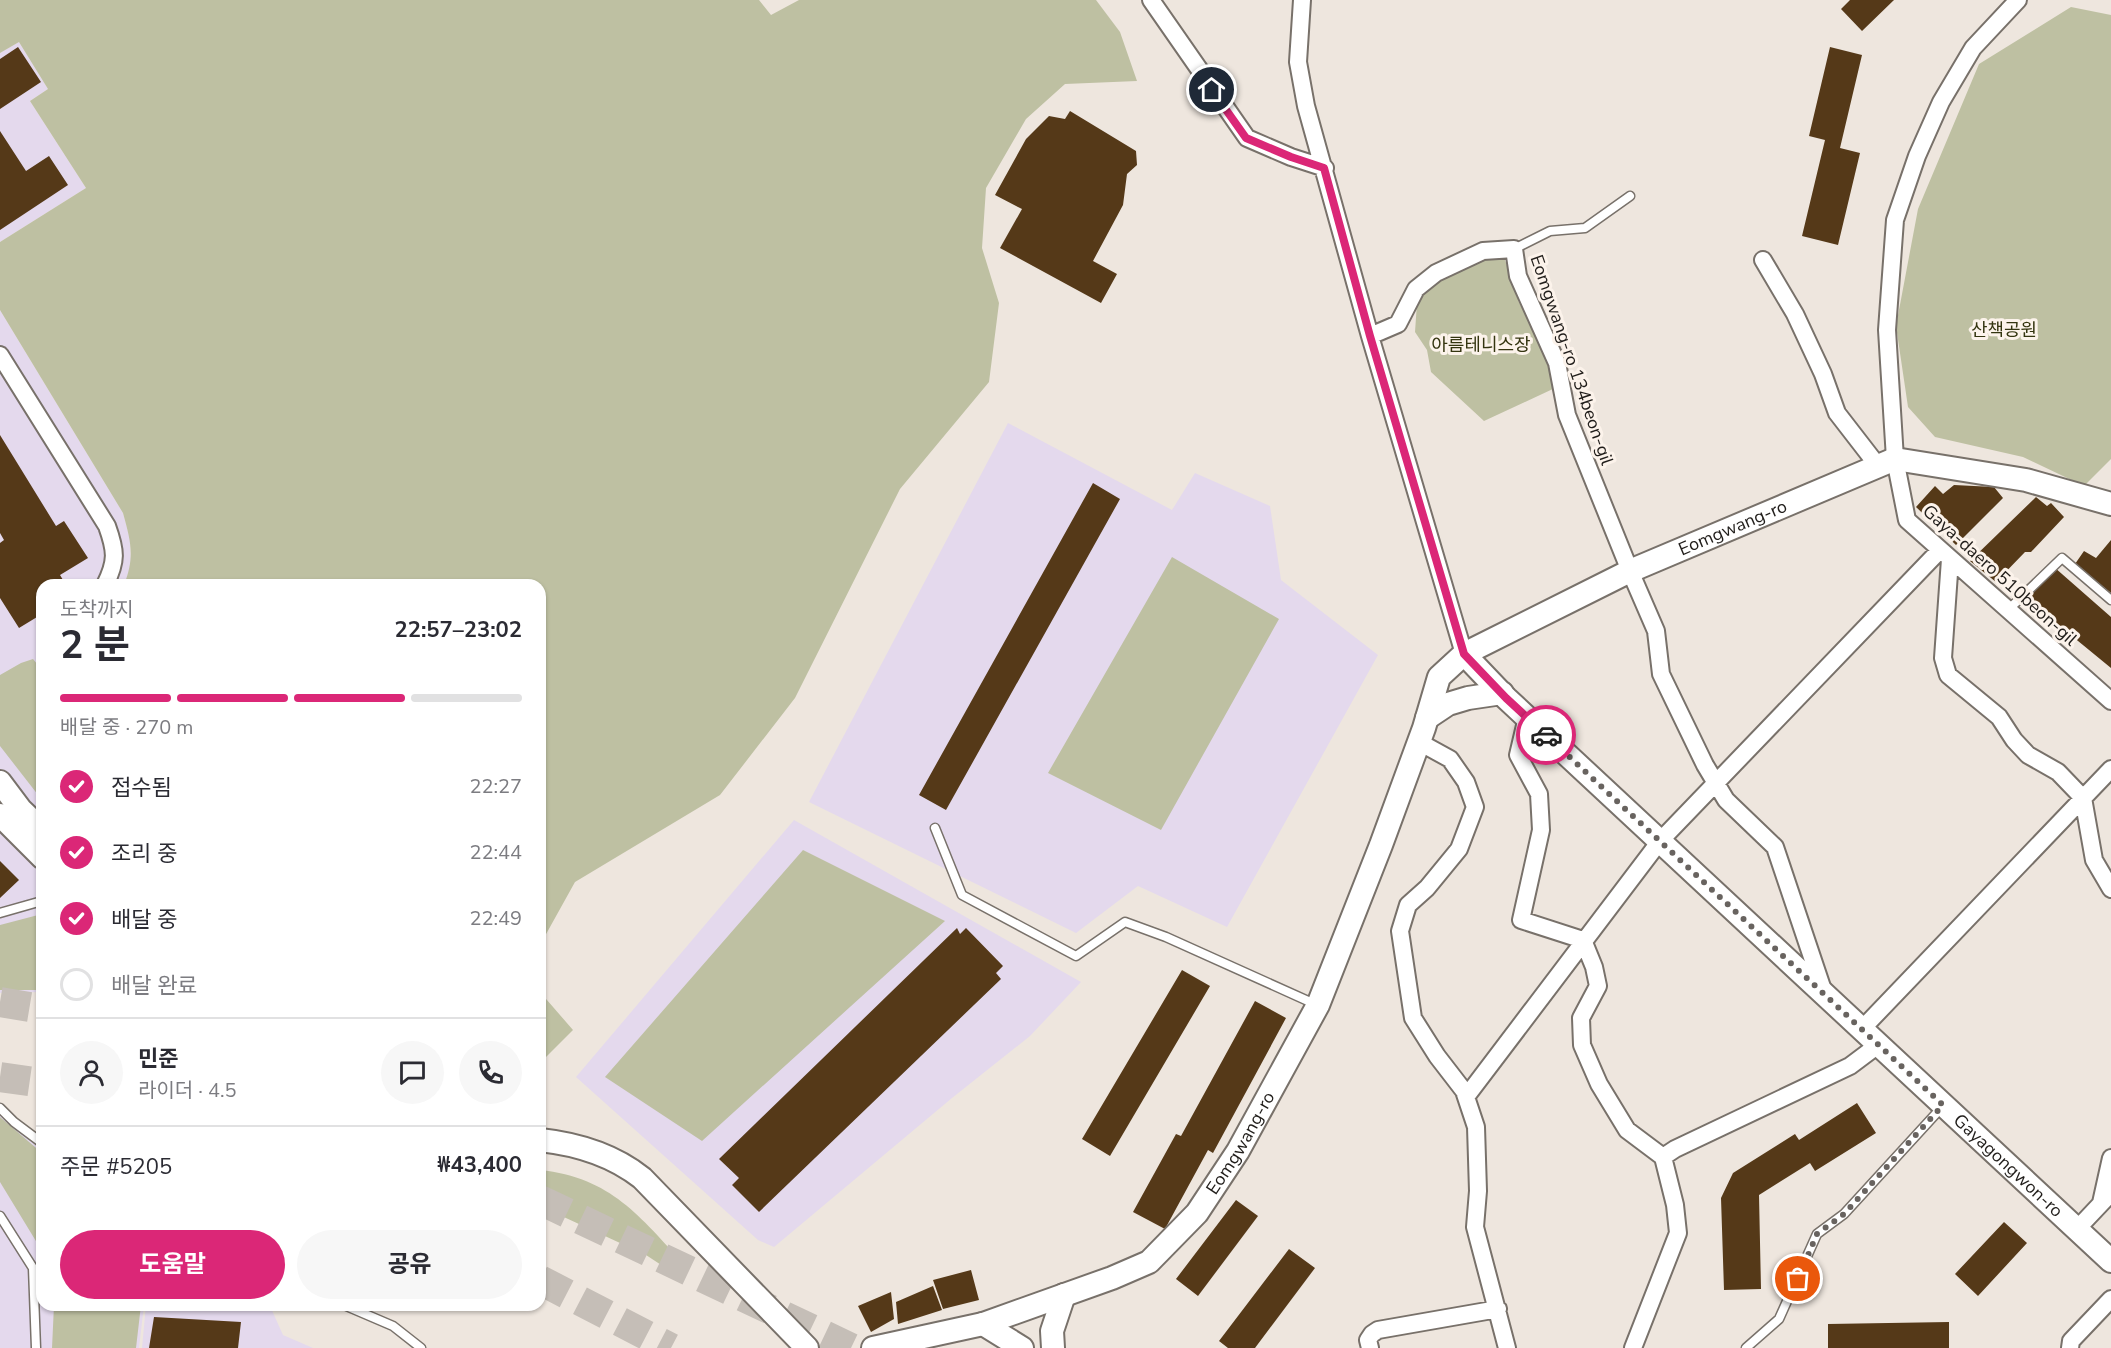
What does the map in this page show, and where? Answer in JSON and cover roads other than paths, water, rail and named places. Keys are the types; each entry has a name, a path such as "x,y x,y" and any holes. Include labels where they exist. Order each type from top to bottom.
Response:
{"main road":[{"path":"1887,462 2026,480 2111,504"},
{"name":"Eomgwang-ro","path":"873,1348 983,1324 1149,1262 1197,1213 1238,1151 1318,1005 1419,742 1439,677 1464,654 1630,571 1887,462"},
{"name":"Gayagongwon-ro","path":"1464,654 1527,717 2111,1262"},
{"path":"1427,718 1448,704 1467,698 1502,693"},
{"path":"0,782 21,810 36,824"},
{"path":"0,815 36,851"},
{"path":"546,1141 562,1142 626,1165 642,1178 803,1347"},
{"path":"546,1150 570,1156 618,1176 634,1188 803,1347"},
{"path":"1053,1348 1052,1331 1064,1295"},
{"path":"983,1324 1022,1348"}],"street":[{"path":"1151,0 1246,138 1324,168"},
{"name":"Gayagongwon-ro","path":"1302,0 1298,62 1306,106 1370,336 1464,654"},
{"name":"Gaya-daero 510beon-gil","path":"2018,0 1973,48 1941,102 1917,156 1894,220 1887,330 1887,462 1907,520 2111,701"},
{"path":"1370,336 1398,324 1416,289 1436,273 1483,251 1514,249"},
{"name":"Eomgwang-ro 134beon-gil","path":"1514,249 1518,276 1557,363 1567,415 1656,631 1661,674 1705,765 1726,800 1775,847 1824,995"},
{"path":"1763,260 1795,314 1823,374 1837,413 1887,462"},
{"path":"0,355 107,526 114,546 114,560 107,579"},
{"path":"1466,1097 1659,841 1945,554"},
{"path":"1945,554 1943,658 1948,675 1999,717 2014,740 2028,755 2058,772 2083,798 2094,860 2111,889"},
{"path":"1527,717 1518,755 1539,794 1541,830 1521,920 1583,940 1594,967 1598,986 1581,1018 1582,1045 1599,1084 1627,1130 1663,1157 1675,1205 1678,1233 1633,1348"},
{"path":"1419,742 1450,759 1466,782 1475,807 1459,849 1427,888 1408,905 1401,930 1413,1018 1466,1097 1476,1126 1478,1191 1475,1227 1507,1348"},
{"path":"1861,1030 2111,769"},
{"path":"1663,1157 1675,1149 1850,1066 1878,1045"},
{"path":"2077,1229 2106,1198 2111,1158"},
{"path":"2070,1348 2071,1341 2111,1299"},
{"path":"1370,1348 1368,1340 1371,1334 1378,1330 1498,1309"}],"lane":[{"name":"Eomgwang-ro 134beon-gil","path":"1514,249 1550,231 1584,228 1630,196"},
{"path":"2008,610 2062,558 2111,600"},
{"path":"935,828 962,895 1076,956 1125,922 1166,937 1318,1005"},
{"path":"0,913 36,903"},
{"path":"1746,1348 1779,1319 1817,1234 1844,1214 1943,1105"},
{"path":"0,1108 36,1138"},
{"path":"0,1216 33,1268 36,1348"},
{"path":"358,1311 393,1326 421,1348"}],"tunnel":[{"path":"0,1002 36,1008"},
{"path":"0,1077 36,1082"},
{"path":"546,1203 851,1348"},
{"path":"546,1283 671,1348"}],"park label":[{"name":"산책공원","path":"2004,330"},
{"name":"아름테니스장","path":"1481,345"}]}
